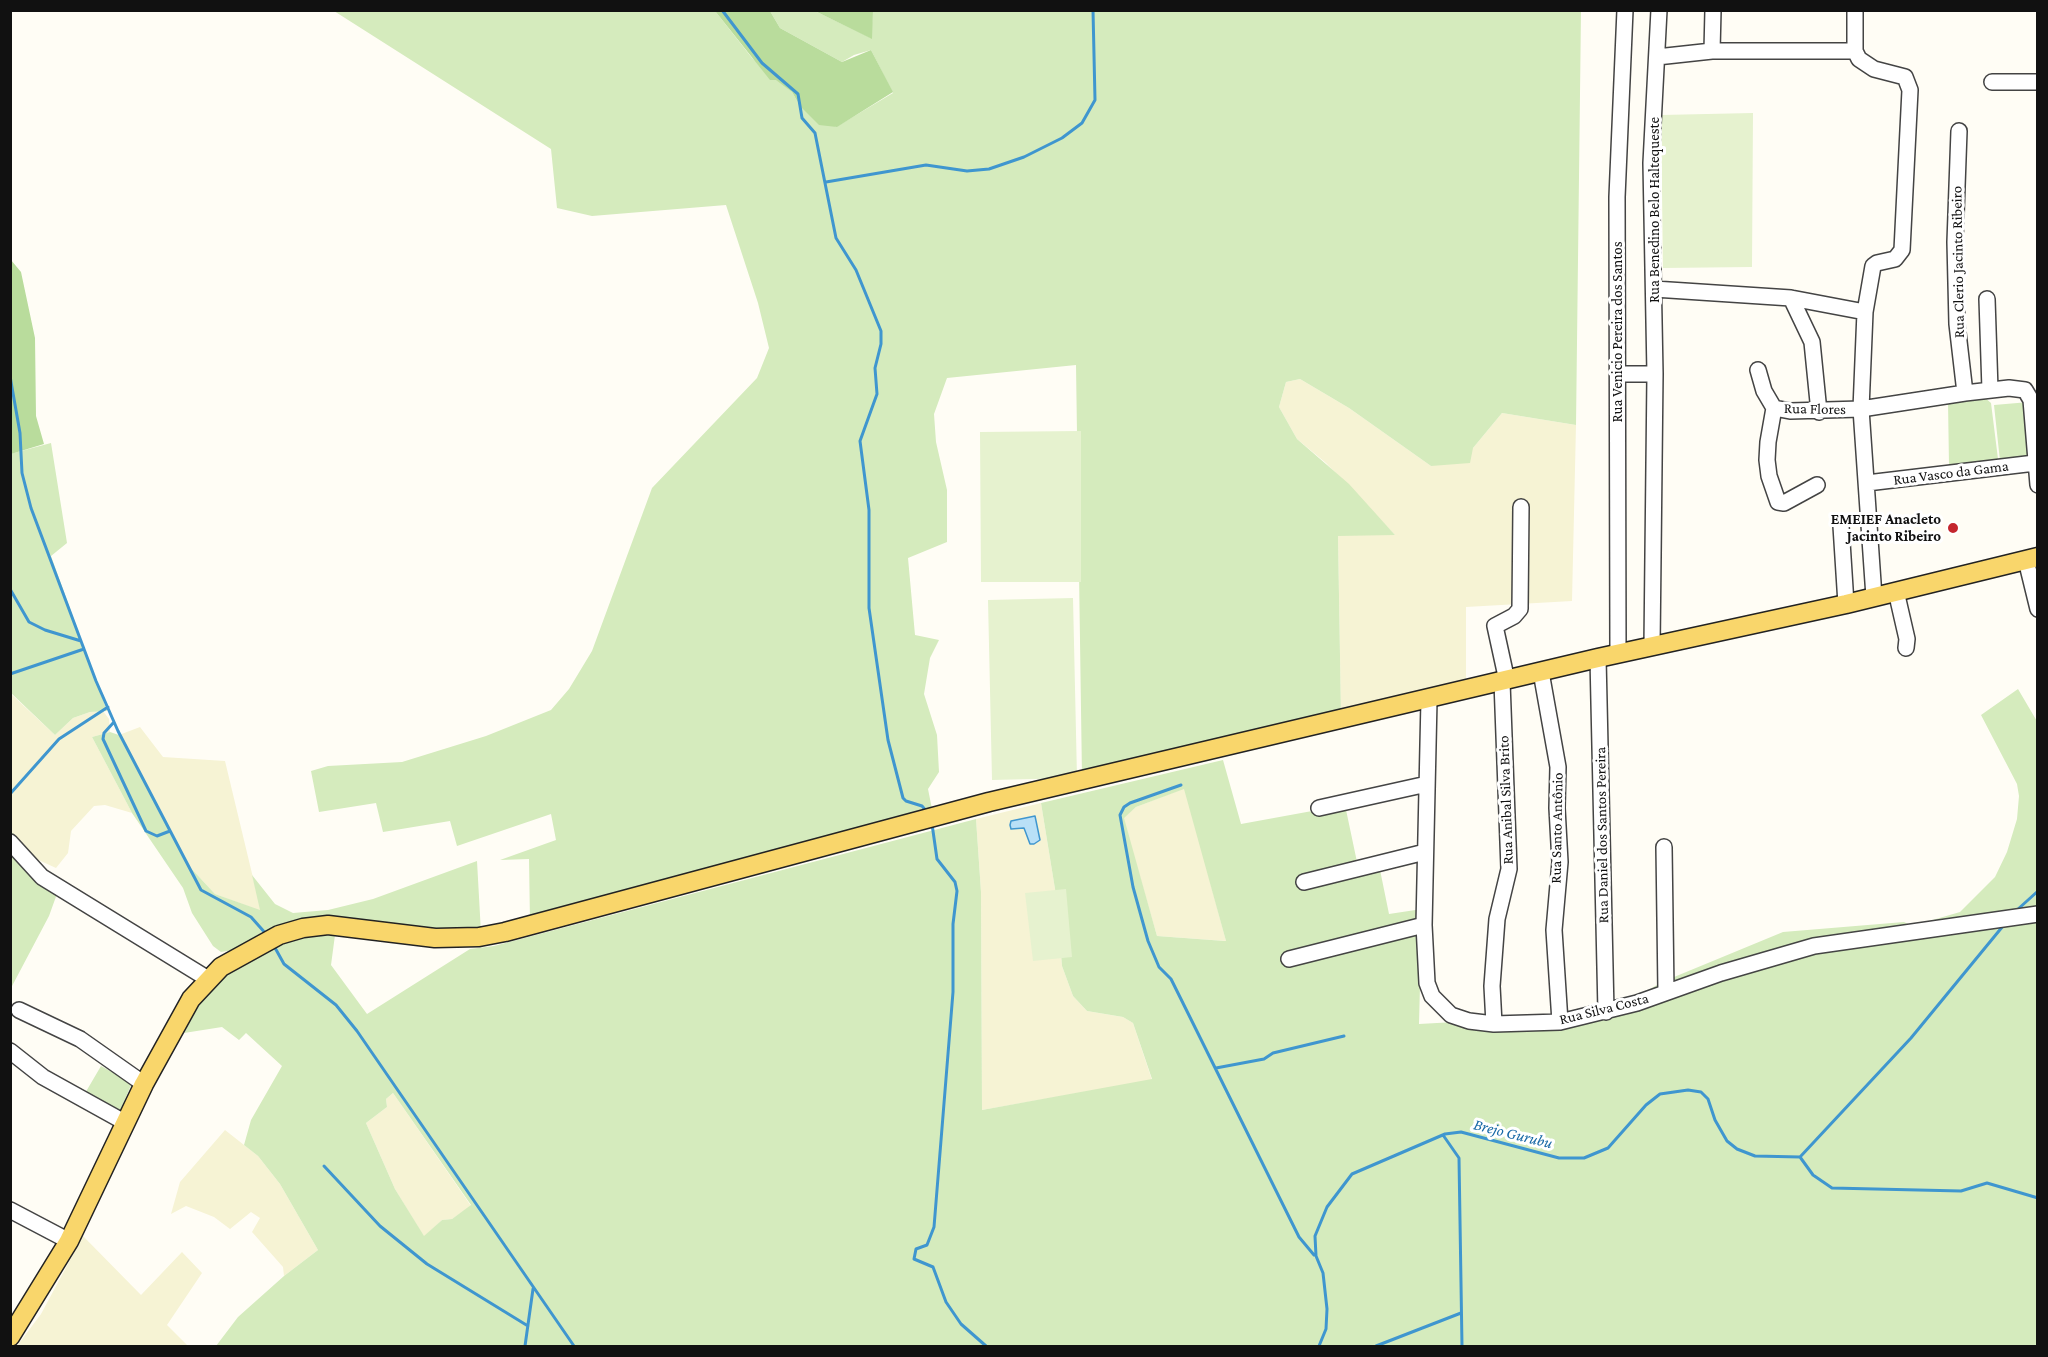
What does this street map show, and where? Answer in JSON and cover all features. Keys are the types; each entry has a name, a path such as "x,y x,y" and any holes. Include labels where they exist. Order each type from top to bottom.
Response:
{"main road":[{"path":"10,1337 30,1309 69,1241 144,1084 180,1017 208,979 236,957 279,935 303,928 352,926 435,938 479,937 505,932 989,802 1429,700 1598,658 1846,604 2032,558"}],"street":[{"name":"Rua Venicio Pereira dos Santos","path":"1618,654 1617,196 1625,10"},
{"name":"Rua Benedino Belo Haltequeste","path":"1652,646 1655,374 1651,162 1659,10"},
{"path":"1712,51 1713,10"},
{"path":"1855,10 1855,51 1865,65 1905,77 1910,90 1902,250 1895,258 1876,262 1873,266 1865,312 1861,410 1874,597"},
{"path":"1657,57 1712,51 1855,51"},
{"path":"1992,82 2037,82"},
{"name":"Rua Clerio Jacinto Ribeiro","path":"1959,131 1955,242 1957,324 1965,393"},
{"path":"1654,289 1791,298 1865,312"},
{"path":"1791,298 1812,342 1819,412"},
{"path":"1987,299 1990,390"},
{"name":"Rua Flores","path":"1758,370 1764,392 1774,408 1819,412 1861,410 1965,393 2025,390 2031,400 2035,417"},
{"path":"1618,374 1655,374"},
{"path":"1774,408 1767,460 1769,476 1778,502 1784,503 1817,485"},
{"path":"2035,417 2037,485"},
{"name":"Rua Vasco da Gama","path":"1867,483 2035,463"},
{"name":"Rua Anibal Silva Brito","path":"1494,1024 1492,986 1497,919 1509,869 1504,681 1495,626 1514,616 1520,609 1521,507"},
{"path":"1841,526 1846,604"},
{"path":"2032,558 2037,609"},
{"path":"1896,591 1907,639 1906,648"},
{"name":"Rua Daniel dos Santos Pereira","path":"1598,658 1606,1012"},
{"name":"Rua Santo Antônio","path":"1541,672 1558,767 1557,808 1560,862 1554,930 1560,1022"},
{"name":"Rua Silva Costa","path":"1429,700 1424,925 1427,983 1432,996 1451,1016 1494,1024 1560,1022 1606,1012 1814,946 2037,914"},
{"path":"1319,808 1427,784"},
{"path":"10,842 42,877 208,979"},
{"path":"1664,847 1666,992"},
{"path":"1304,882 1425,852"},
{"path":"1289,959 1424,925"},
{"path":"19,1010 62,1029 144,1084"},
{"path":"10,1052 43,1077 126,1123"},
{"path":"10,1210 69,1241"}],"shaded area":[{"path":"1300,379 1349,408 1431,466 1473,448 1502,413 1576,425 1572,601 1466,607 1466,686 1341,716 1338,535 1395,535 1326,463 1297,439 1279,407 1286,382"},
{"path":"10,693 55,735 73,718 90,712 103,711 109,719 110,732 92,737 132,813 105,805 94,806 71,831 68,853 56,868 32,857 11,831"},
{"path":"140,727 163,757 225,761 261,911 215,894 189,866 119,735"},
{"path":"1185,788 1226,941 1157,936 1123,818 1136,807"},
{"path":"1041,803 1056,895 1062,966 1073,996 1087,1011 1123,1017 1133,1023 1152,1080 982,1110 981,892 976,819"},
{"path":"393,1093 471,1206 452,1219 442,1220 424,1237 395,1189 366,1123 387,1107 386,1099"},
{"path":"225,1130 258,1156 280,1184 318,1250 284,1276 283,1267 252,1232 260,1218 251,1212 230,1229 214,1217 186,1206 171,1214 180,1182"},
{"path":"83,1236 141,1295 182,1252 202,1273 167,1325 188,1346 17,1346 41,1314"}],"green space":[{"path":"873,10 1581,11 1576,425 1502,413 1473,448 1470,463 1431,466 1349,408 1300,379 1286,382 1279,407 1297,439 1349,484 1395,535 1338,536 1341,716 1082,778 1076,365 947,378 934,414 936,442 947,490 947,542 908,558 915,635 939,640 930,658 924,694 937,735 939,772 928,789 933,814 530,922 529,859 500,860 556,840 551,814 457,846 450,821 383,832 376,803 319,812 311,771 328,766 402,762 486,736 551,710 569,689 592,651 652,488 757,378 769,348 758,303 726,205 592,216 557,208 551,149 334,11 715,11 752,58 792,92 800,106 836,127 893,93 871,50 854,55 842,62 780,28 770,11 815,11 871,38"},
{"path":"715,11 770,11 780,28 842,62 871,50 893,92 837,127 819,125 800,106 792,92 776,80 770,80"},
{"path":"815,11 873,11 872,39"},
{"path":"1753,113 1752,267 1663,268 1661,115"},
{"path":"11,260 21,272 35,338 36,416 44,444 11,454"},
{"path":"1984,397 1991,403 1998,459 1949,465 1948,402"},
{"path":"2029,402 2033,456 2000,461 1994,405"},
{"path":"1081,431 1081,582 981,582 980,432"},
{"path":"51,443 67,543 51,556 107,711 90,712 73,718 55,735 11,693 10,454"},
{"path":"1073,598 1077,778 992,780 988,600"},
{"path":"2018,689 2038,723 2037,1346 216,1346 238,1317 284,1276 318,1250 280,1184 258,1156 244,1145 251,1120 282,1066 246,1033 239,1040 222,1027 184,1033 204,996 232,968 269,945 300,937 335,935 331,965 367,1014 470,949 494,946 976,819 981,892 982,1110 1152,1079 1133,1023 1123,1017 1087,1011 1073,996 1062,966 1056,895 1041,803 1223,760 1241,824 1345,805 1357,862 1378,860 1389,914 1422,909 1419,1024 1618,1013 1624,1004 1662,982 1783,932 1904,922 1912,926 1960,912 1995,877 2007,852 2017,819 2019,796 2017,784 1981,715","holes":["1184,789 1226,941 1157,936 1124,818 1136,807","393,1093 471,1205 452,1219 442,1220 424,1236 395,1189 366,1123 387,1107 386,1099"]},
{"path":"110,732 119,735 189,866 215,894 260,910 252,875 275,904 293,913 328,910 373,899 477,861 481,933 298,923 263,932 233,950 221,952 213,946 192,913 183,888 132,813 92,737"},
{"path":"11,831 32,857 23,865 31,877 58,891 49,916 11,988"},
{"path":"1066,889 1072,957 1033,961 1025,893"},
{"path":"101,1066 132,1083 119,1113 84,1095"}],"water":[{"path":"1035,816 1040,840 1030,844 1024,828 1011,829 1010,825 1011,821"}],"waterway":[{"path":"722,10 762,63 798,94 802,118 815,133 836,238 856,270 881,331 881,344 875,368 877,394 860,441 869,510 869,608 888,740 903,798 922,806 927,812"},
{"path":"826,182 926,165 967,171 989,169 1024,157 1062,138 1082,123 1095,100 1093,10"},
{"path":"10,376 20,433 22,473 31,508 96,681 118,731 201,890 251,917 267,935"},
{"path":"10,589 29,622 45,630 81,641"},
{"path":"10,674 84,649"},
{"path":"10,794 59,739 108,707"},
{"path":"114,722 104,733 103,739 146,831 157,836 170,831"},
{"path":"1181,785 1130,803 1124,807 1120,815 1133,887 1148,941 1159,967 1171,979 1299,1237 1314,1255"},
{"path":"932,824 937,859 955,882 957,891 953,924 953,992 934,1227 927,1245 916,1249 914,1259 933,1267 946,1302 961,1324 986,1346"},
{"path":"2017,910 2038,891"},
{"path":"1800,1157 1911,1038 2003,926"},
{"path":"274,946 284,964 336,1005 357,1031 574,1346"},
{"path":"1216,1068 1264,1059 1273,1053 1344,1036"},
{"name":"Brejo Gurubu","path":"1319,1346 1326,1329 1327,1309 1323,1273 1316,1256 1315,1236 1327,1207 1352,1174 1445,1134 1461,1132 1559,1158 1584,1158 1608,1148 1646,1105 1660,1094 1688,1090 1701,1092 1708,1099 1715,1120 1727,1141 1737,1149 1755,1156 1800,1157"},
{"path":"1443,1135 1459,1158 1462,1346"},
{"name":"Brejo Gurubu","path":"1800,1157 1813,1175 1832,1188 1961,1191 1987,1183 2038,1198"},
{"path":"324,1166 380,1226 427,1264 528,1326"},
{"path":"525,1346 533,1289"},
{"path":"1376,1346 1461,1313"}],"place":[{"name":"EMEIEF Anacleto Jacinto Ribeiro","path":"1953,528"}]}
